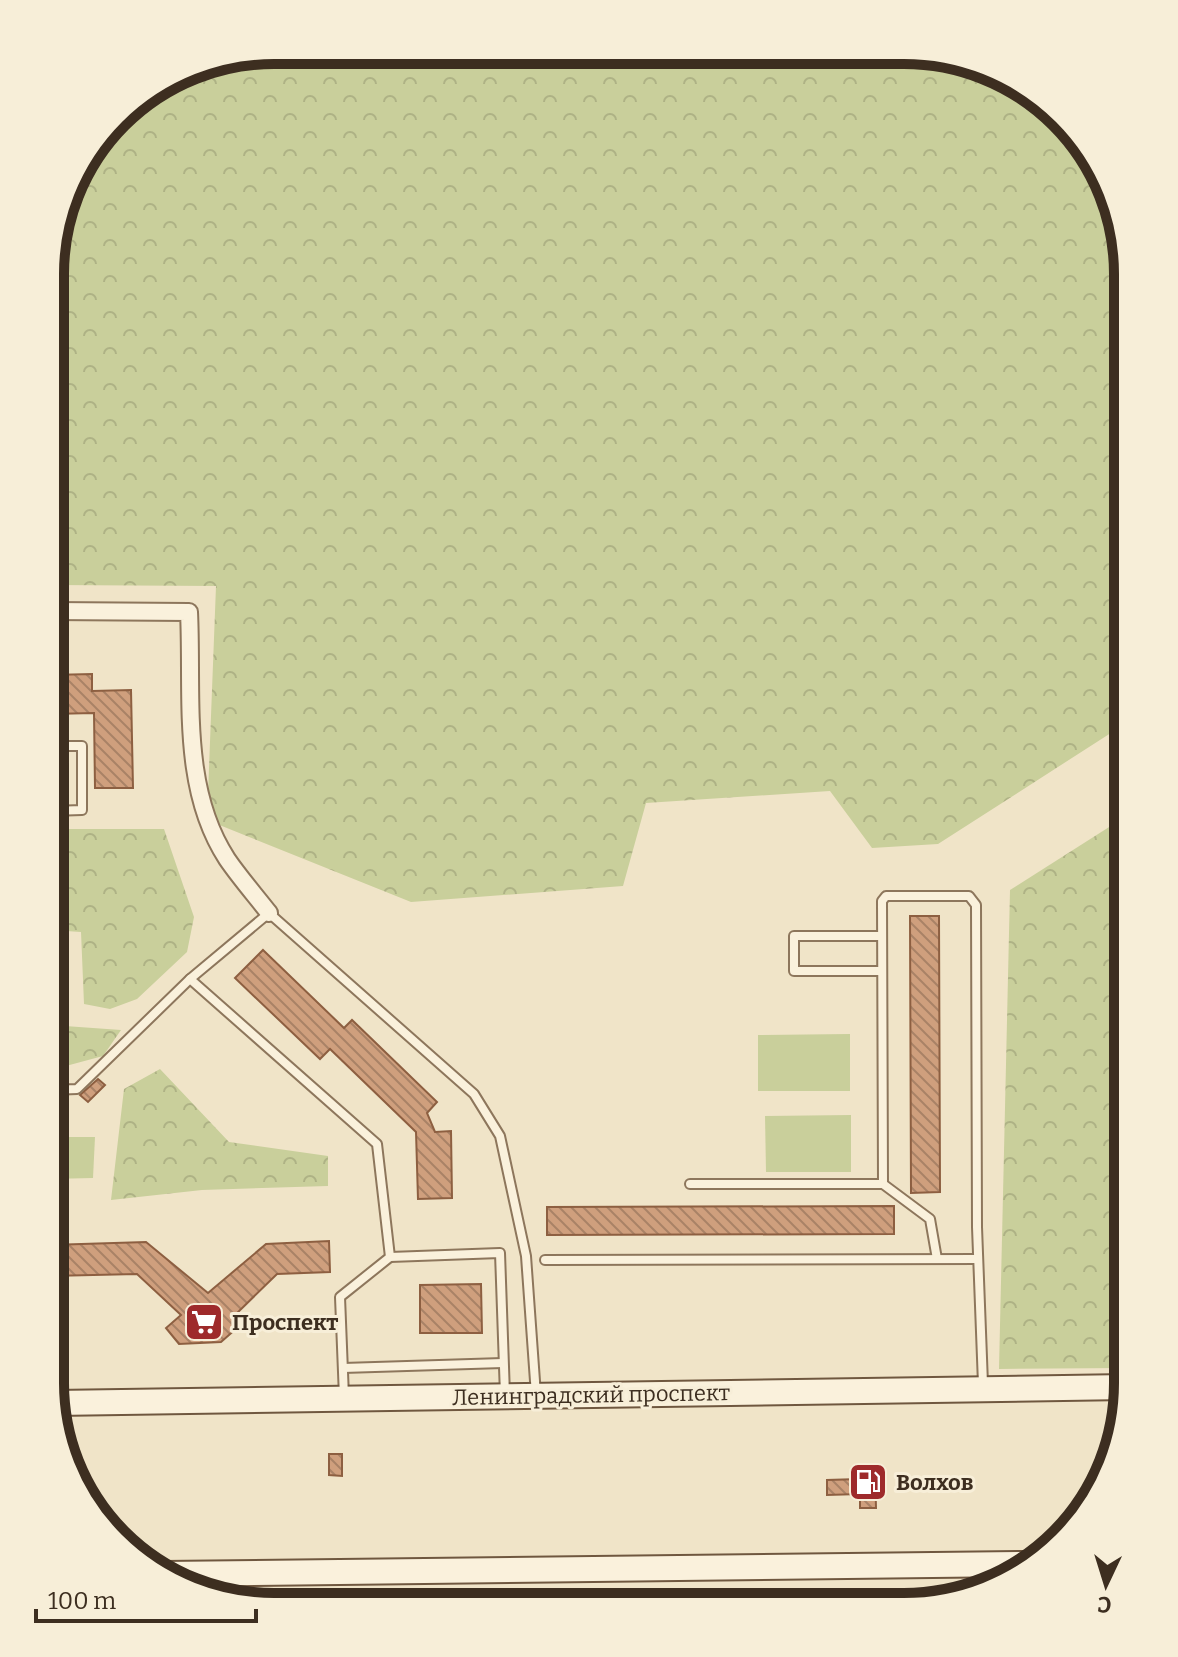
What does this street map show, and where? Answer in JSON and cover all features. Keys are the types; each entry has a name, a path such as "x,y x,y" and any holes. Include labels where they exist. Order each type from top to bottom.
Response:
{"main road":[{"name":"Ленинградский проспект","path":"65,1403 1114,1387"},
{"path":"187,1574 1010,1564"}],"street":[{"path":"64,611 189,612 191,737 200,796 226,857 269,913"}],"lane":[{"path":"64,746 82,746 82,810 64,811"},
{"path":"883,1184 882,901 886,896 969,896 976,905 978,1259 984,1389"},
{"path":"64,1090 77,1089 190,979 269,913 474,1094 500,1136 526,1256 536,1396"},
{"path":"882,936 794,936 794,971 882,971"},
{"path":"190,979 377,1144 390,1257"},
{"path":"690,1184 883,1184 930,1219 937,1259"},
{"path":"344,1399 340,1297 390,1257 500,1253 505,1396"},
{"path":"545,1260 978,1259"},
{"path":"343,1368 503,1363"}],"green space":[{"path":"274,64 931,66 984,80 1032,107 1071,146 1092,181 1107,220 1114,274 1114,731 938,844 872,848 830,791 646,803 623,886 411,902 207,820 216,586 64,585 64,274 71,220 86,181 107,146 146,107 194,80 233,68"},
{"path":"1114,824 1114,1368 999,1369 1010,890"},
{"path":"64,829 164,829 194,917 187,952 137,999 110,1009 84,1004 81,932 64,931"},
{"path":"64,1026 121,1030 103,1056 64,1066"},
{"path":"850,1034 850,1091 758,1091 758,1035"},
{"path":"160,1069 229,1142 328,1156 328,1186 202,1190 111,1200 124,1089"},
{"path":"851,1115 851,1172 766,1172 765,1116"},
{"path":"64,1137 95,1137 93,1178 64,1179"}],"building":[{"path":"92,674 92,691 131,690 133,788 95,788 94,713 64,714 64,675"},
{"path":"910,916 939,916 940,1192 911,1193"},
{"path":"263,950 344,1028 352,1020 437,1102 427,1113 435,1132 451,1131 452,1198 418,1199 416,1132 330,1049 320,1059 235,978"},
{"path":"98,1079 105,1085 88,1102 80,1095"},
{"path":"894,1206 894,1234 547,1235 547,1207"},
{"path":"329,1241 330,1272 277,1274 234,1316 237,1328 221,1342 179,1344 166,1328 181,1315 137,1274 64,1276 64,1245 146,1242 208,1293 266,1244"},
{"path":"481,1284 482,1333 420,1333 420,1285"},
{"path":"329,1454 342,1454 342,1476 329,1475"},
{"path":"860,1470 875,1470 876,1508 860,1508 860,1494 827,1495 827,1480 860,1479"}],"place":[{"name":"Проспект","path":"204,1322"},
{"name":"Волхов","path":"868,1482"}]}
